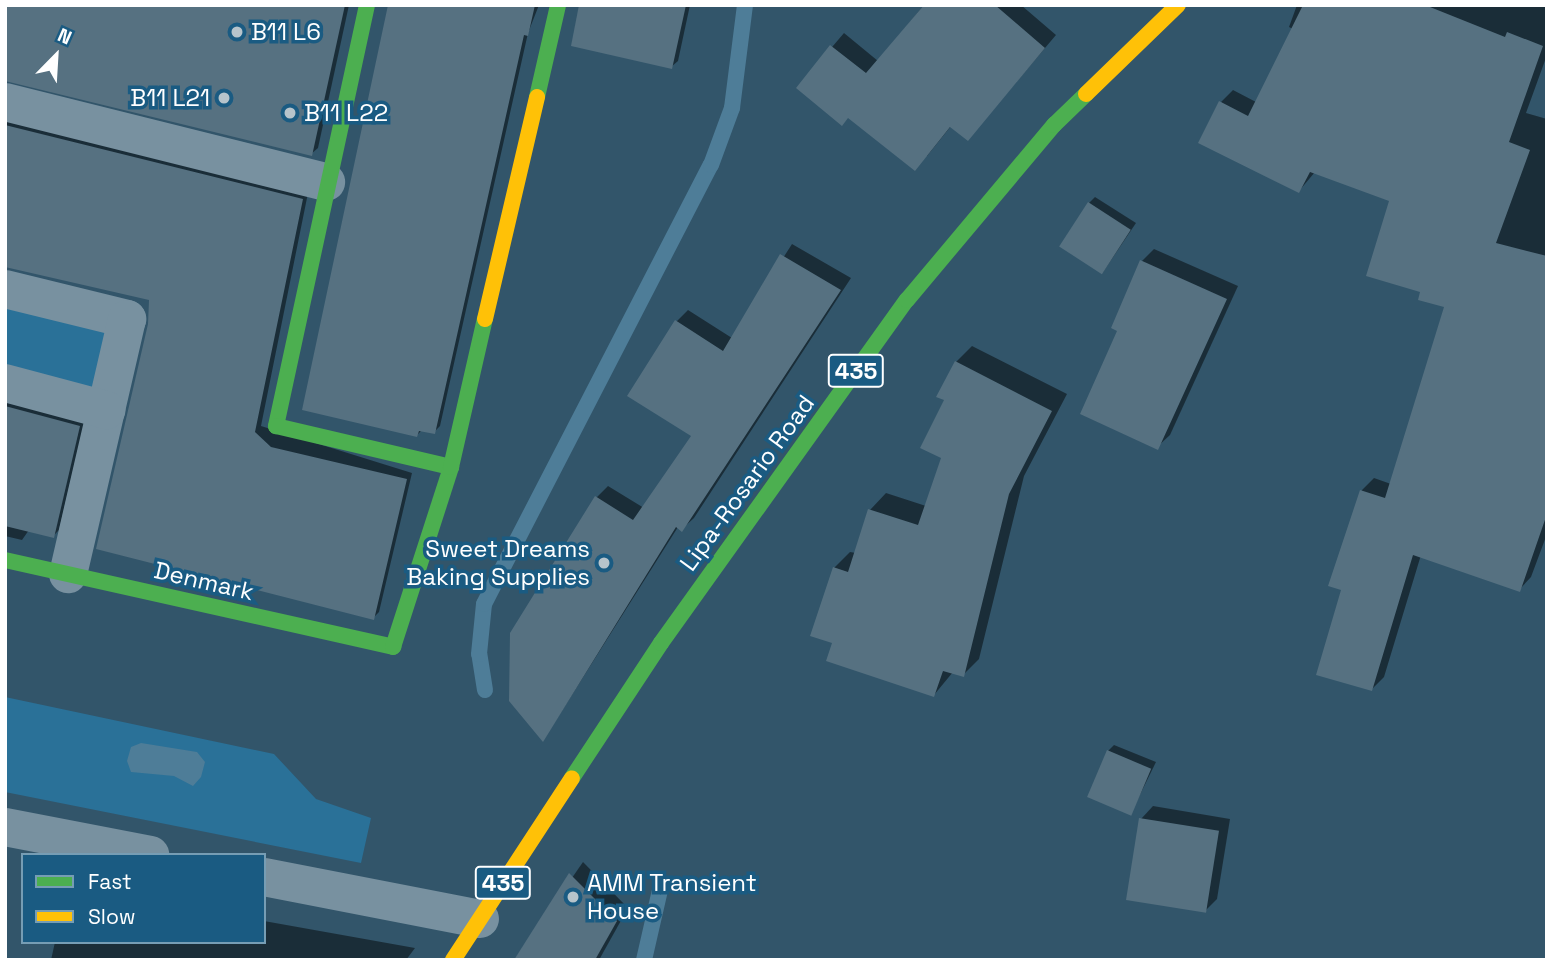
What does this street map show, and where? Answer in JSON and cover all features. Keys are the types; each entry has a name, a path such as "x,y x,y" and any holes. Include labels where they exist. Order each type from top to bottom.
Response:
{"street":[{"path":"368,5 326,182 276,426 451,467 558,5"},
{"name":"Lipa-Rosario Road","path":"453,960 661,643 907,300 1054,125 1178,5"},
{"path":"5,103 326,182"},
{"path":"5,289 127,319 68,574"},
{"path":"5,383 106,410"},
{"name":"Denmark","path":"5,560 393,647 451,467"},
{"path":"5,827 140,853"},
{"path":"266,877 480,919"}],"shaded area":[{"path":"5,289 127,319 106,410 5,383"},
{"path":"5,697 274,754 316,799 371,818 361,863 5,792"},
{"path":"141,743 197,752 205,762 201,777 193,786 174,776 131,772 127,761 131,747"}],"building":[{"path":"5,5 345,5 312,156 5,81"},
{"path":"388,5 535,5 528,36 524,35 435,434 419,431 417,437 302,410"},
{"path":"579,5 686,5 672,69 571,46"},
{"path":"924,5 995,5 1045,48 968,141 950,127 915,171 848,118 842,126 796,88 830,45 866,73"},
{"path":"1303,5 1425,5 1505,37 1507,32 1543,46 1509,142 1530,150 1496,243 1547,256 1547,514 1520,592 1413,555 1372,691 1316,675 1341,590 1328,586 1360,490 1385,498 1444,307 1418,300 1420,292 1366,276 1389,201 1310,172 1299,193 1198,143 1219,101 1248,116"},
{"path":"5,125 303,199 255,432 271,447 407,479 374,620 96,549 148,324 149,300 5,267"},
{"path":"1088,202 1131,230 1102,274 1059,246"},
{"path":"780,254 841,290 682,532 676,527 543,742 509,701 510,633 595,496 633,520 691,436 627,396 675,320 723,351"},
{"path":"1140,260 1227,299 1158,450 1080,414 1117,331 1111,328"},
{"path":"955,361 1052,411 1009,494 964,677 943,671 934,697 826,661 832,643 810,636 833,567 848,572 868,509 918,525 941,458 920,448 944,400 936,397"},
{"path":"5,406 80,426 54,538 5,526"},
{"path":"1107,750 1151,769 1131,816 1087,797"},
{"path":"1139,818 1219,831 1206,913 1126,900"},
{"name":"AMM Transient House","path":"569,873 617,921 595,960 514,960"}],"waterway":[{"path":"485,690 479,654 484,604 711,165 732,108 745,5"},
{"path":"644,960 660,890"}],"traffic: fast":[{"path":"367,5 276,426 451,467"},
{"path":"537,97 558,5"},
{"path":"572,778 661,643 907,300 1054,125 1086,94"},
{"path":"5,560 393,647 451,467 485,319"}],"traffic: slow":[{"path":"1086,94 1178,5"},
{"path":"485,319 537,97"},
{"path":"453,960 572,778"}],"place":[{"name":"B11 L6","path":"237,32"},
{"name":"B11 L21","path":"224,98"},
{"name":"B11 L22","path":"290,113"},
{"name":"Sweet Dreams Baking Supplies","path":"604,563"},
{"name":"AMM Transient House","path":"573,897"}]}
